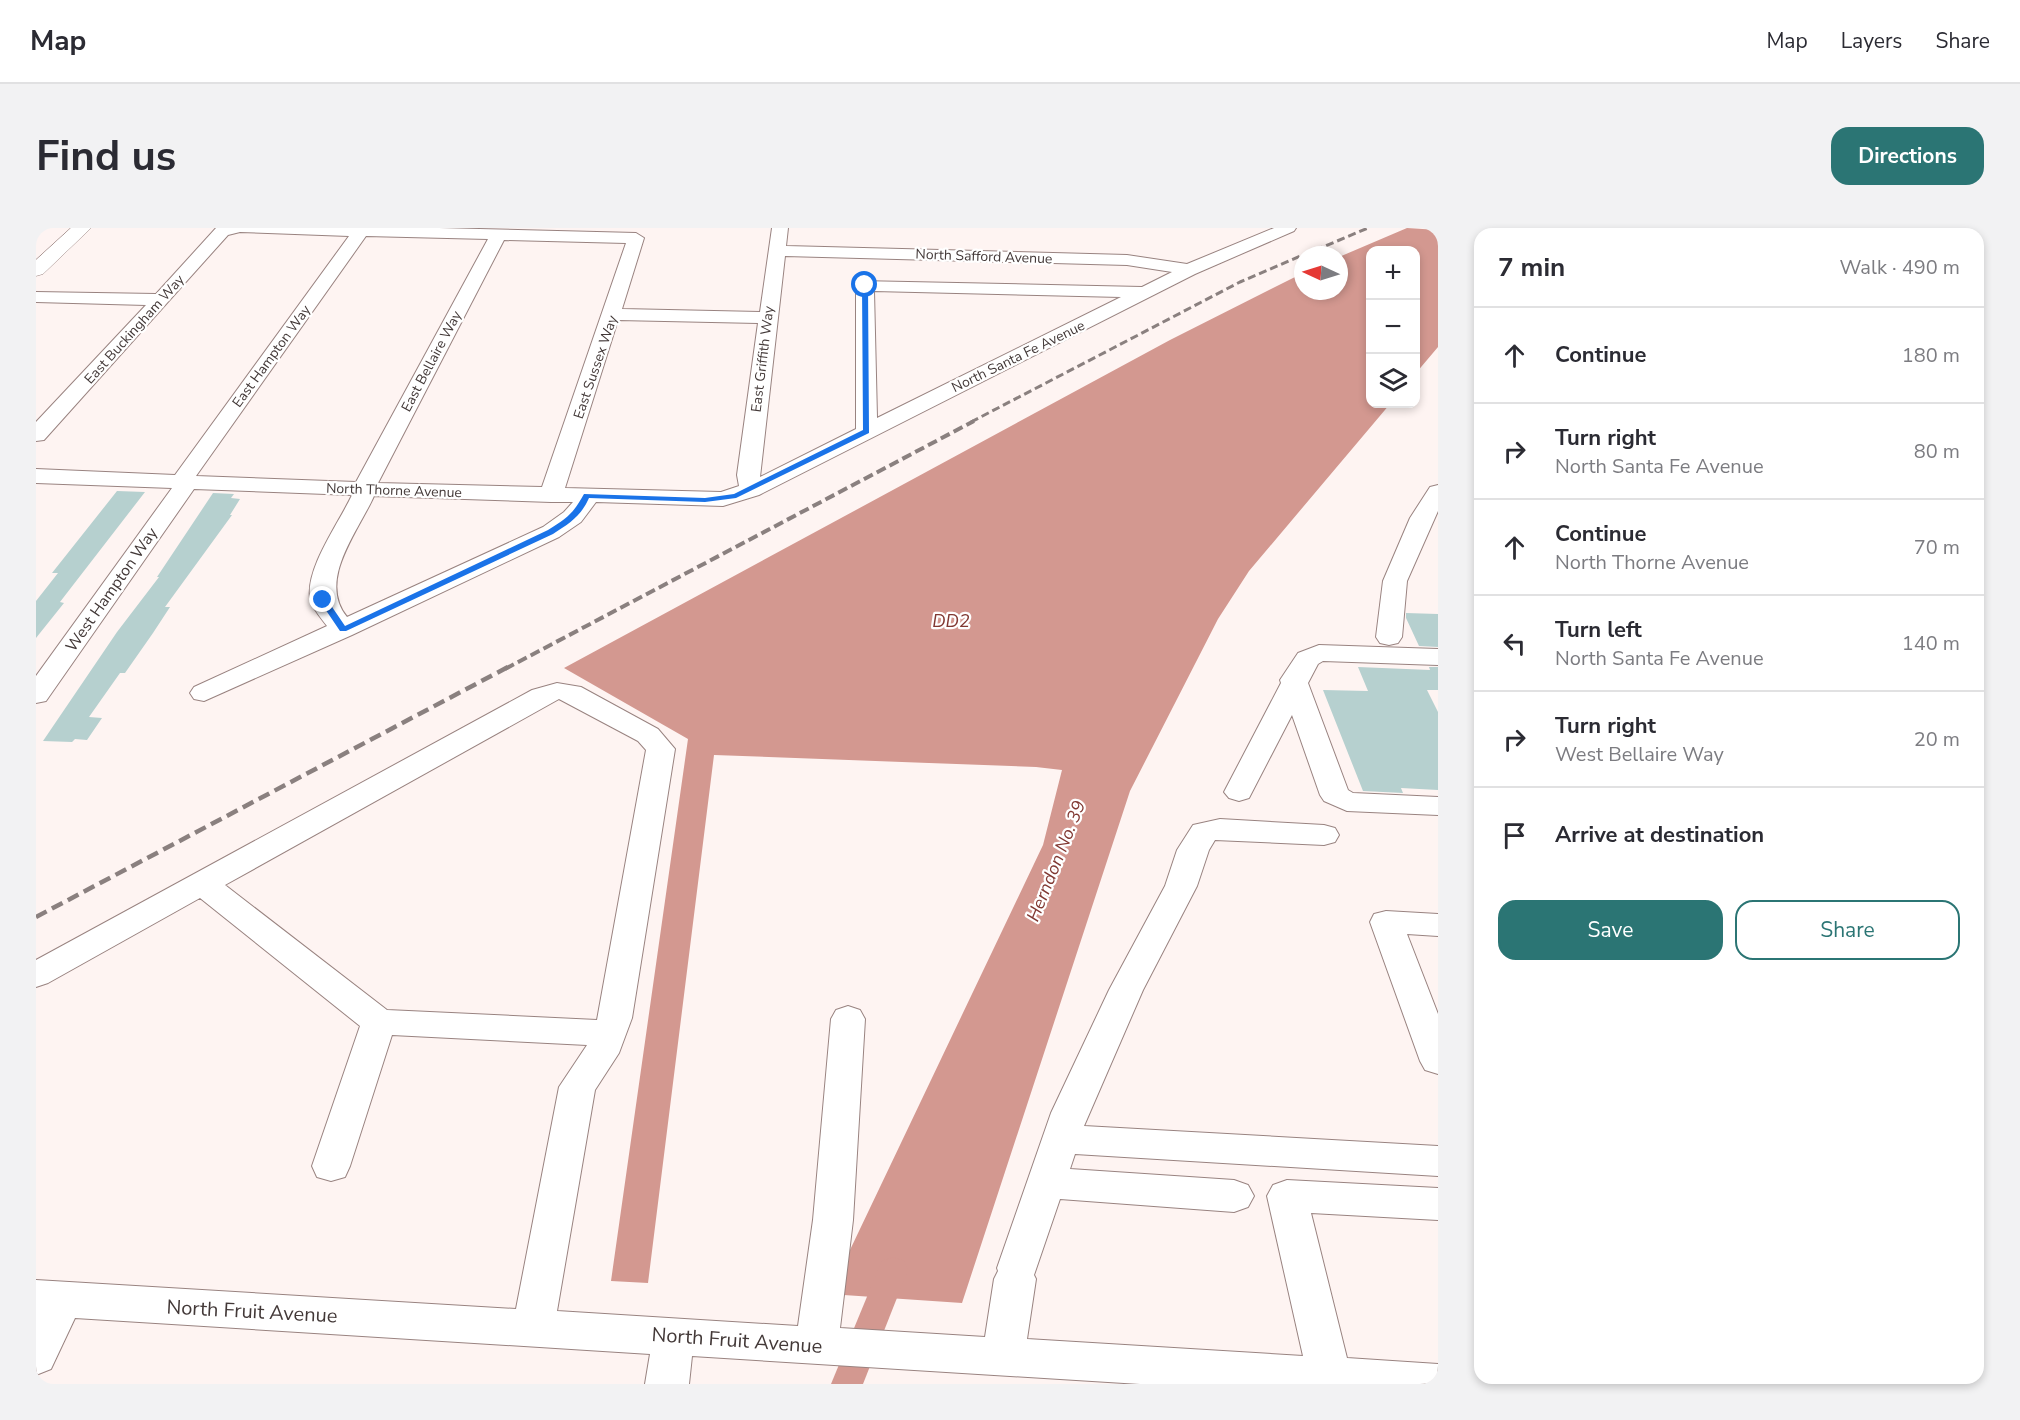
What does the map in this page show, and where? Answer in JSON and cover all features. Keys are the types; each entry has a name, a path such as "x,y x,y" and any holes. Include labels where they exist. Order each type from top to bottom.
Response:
{"main road":[{"path":"36,270 82,228"}],"street":[{"name":"East Buckingham Way","path":"36,435 222,231 234,228"},
{"path":"245,228 427,230 499,234"},
{"name":"East Griffith Way","path":"751,490 748,475 780,228"},
{"name":"North Santa Fe Avenue","path":"751,490 1189,270 1288,228"},
{"name":"East Hampton Way","path":"184,482 185,476 361,231"},
{"name":"East Sussex Way","path":"499,234 636,238 613,314 551,495"},
{"name":"East Bellaire Way","path":"343,630 323,600 323,578 366,489 367,482 499,234"},
{"name":"North Safford Avenue","path":"778,251 1127,260 1189,270"},
{"path":"867,431 865,285 1144,292"},
{"path":"36,297 161,300"},
{"path":"613,314 767,318"},
{"name":"North Thorne Avenue","path":"36,476 705,500 736,496 751,490"},
{"name":"West Hampton Way","path":"36,695 183,488 184,482"},
{"path":"1389,637 1395,581 1430,519 1438,492"},
{"path":"204,693 551,532 580,511 587,496"},
{"path":"1239,792 1307,658 1319,654 1438,657"},
{"path":"1294,680 1335,795 1347,802 1438,806"},
{"path":"36,975 542,696 557,691 571,693 648,735 661,749 615,1018 601,1053 577,1087 533,1328"},
{"path":"1003,1357 1016,1274 1070,1113 1126,990 1181,886 1193,850 1204,832 1220,829 1324,835"},
{"path":"202,883 379,1022 609,1033"},
{"path":"1438,925 1386,922 1438,1061"},
{"path":"818,1345 822,1296 833,1220 848,1019"},
{"path":"331,1166 379,1022"},
{"path":"1061,1139 1438,1161"},
{"path":"1047,1182 1234,1196"},
{"path":"1330,1377 1287,1196 1438,1204"},
{"path":"36,1356 49,1299"},
{"name":"North Fruit Avenue","path":"49,1299 1438,1383"},
{"path":"667,1384 674,1336"}],"water":[{"name":"DD2","path":"1407,228 1438,230 1438,347 1420,368 1420,246 1366,246 1366,408 1387,408 1249,571 1218,619 1130,791 962,1303 829,1294 1043,845 1062,770 1036,767 714,755 648,1283 611,1281 688,739 564,668 1170,340 1294,278 1294,300 1348,300 1348,253"}],"building":[{"path":"117,491 145,492 60,602 64,603 36,638 36,601 58,573 52,573"},
{"path":"213,493 234,494 231,498 240,499 230,515 232,515 165,607 170,607 153,633 125,673 120,673 89,717 102,718 87,740 43,741 117,632 159,577 157,577"},
{"path":"1406,613 1438,614 1438,647 1419,646 1406,618"},
{"path":"1358,667 1430,670 1429,667 1438,667 1438,690 1427,690 1438,712 1438,790 1401,788 1403,793 1363,791 1323,690 1368,691"}],"waterway":[{"name":"Herndon No. 39","path":"847,1384 893,1270"}],"railway":[{"path":"1325,246 1368,228"},
{"path":"971,422 1240,282 1294,259"},
{"path":"505,669 974,421"},
{"path":"36,917 508,667"}],"route":[{"path":"323,600 343,630 564,525 580,511 587,496 705,500 736,496 867,431 865,285"}]}
